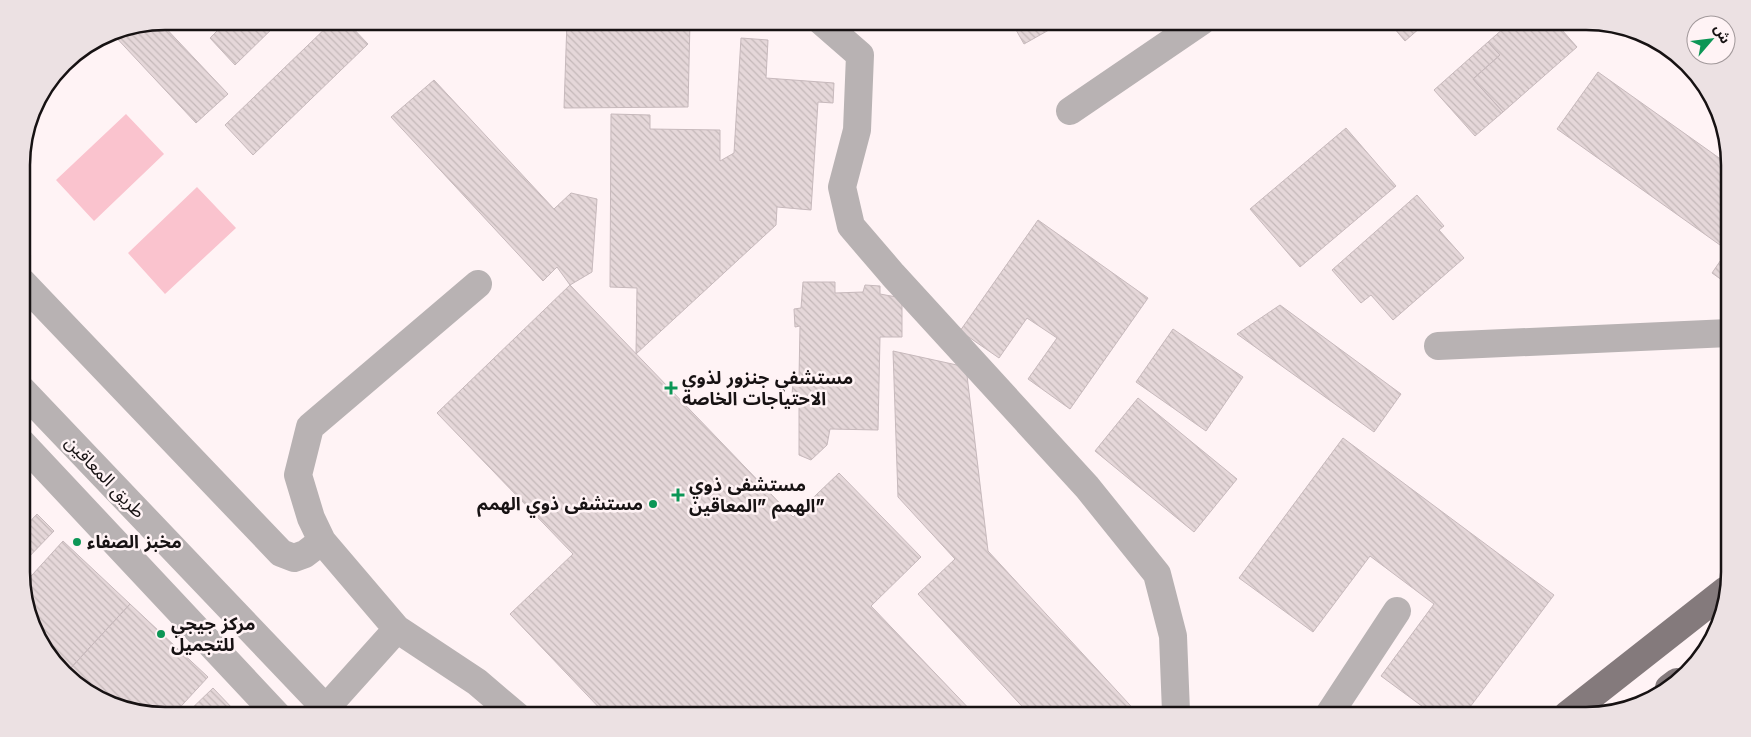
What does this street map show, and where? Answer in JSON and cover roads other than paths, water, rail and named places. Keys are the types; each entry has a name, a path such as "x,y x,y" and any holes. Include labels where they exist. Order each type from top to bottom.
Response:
{"main road":[{"path":"1578,707 1718,596"}],"street":[{"path":"831,30 860,55 857,130 842,188 851,226 1087,487 1157,574 1173,636 1176,707"},
{"path":"1070,111 1189,30"},
{"path":"478,284 310,427 298,475 311,518 322,541 397,629 477,682 506,707"},
{"path":"30,290 281,553 294,558 305,554 322,541"},
{"path":"1438,346 1721,334"},
{"name":"طريق المعاقين","path":"30,398 324,707"},
{"name":"طريق المعاقين","path":"30,452 270,707"},
{"path":"1334,707 1397,611"},
{"path":"333,707 397,629"}],"place":[{"name":"مستشفي جنزور لذوي الاحتياجات الخاصة","path":"671,388"},
{"name":"مستشفى ذوي الهمم \"المعاقين\"","path":"678,495"},
{"name":"مستشفى ذوي الهمم","path":"653,504"},
{"name":"مخبز الصفاء","path":"77,542"},
{"name":"مركز جيجي للتجميل","path":"161,634"}]}
